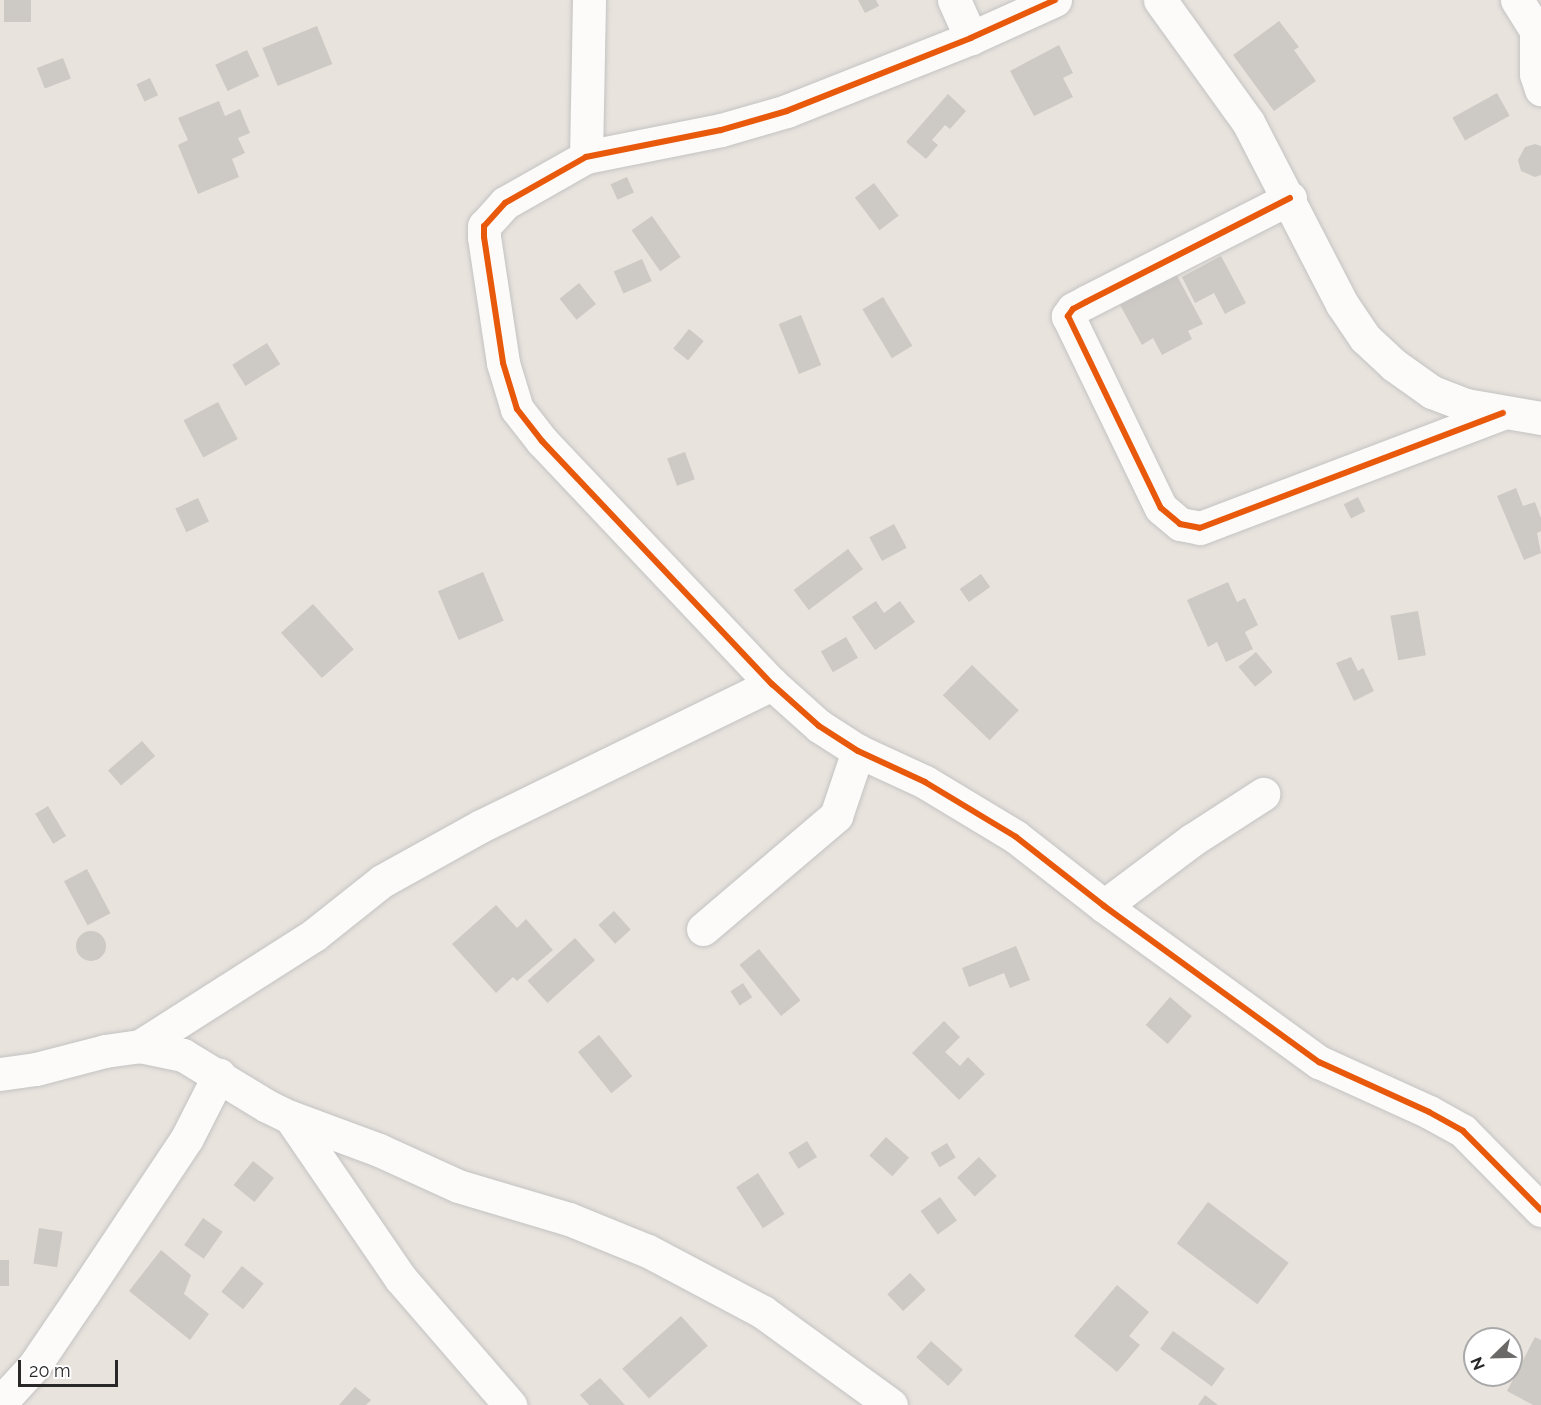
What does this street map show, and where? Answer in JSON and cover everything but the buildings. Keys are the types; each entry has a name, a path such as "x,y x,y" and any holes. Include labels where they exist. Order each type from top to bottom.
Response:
{"street":[{"path":"586,157 589,0"},
{"path":"954,0 971,38"},
{"path":"1055,0 971,38 787,111 721,130 586,157 505,203 484,226 496,326 509,389 516,409 542,441 772,684 819,726 858,751 926,782 1016,837 1104,906 1319,1062 1429,1112 1463,1131 1541,1210"},
{"path":"1160,0 1248,122 1290,198 1342,304 1365,338 1394,365 1432,392 1466,405 1541,419"},
{"path":"1517,0 1536,31 1536,74 1541,89"},
{"path":"1290,198 1086,302 1073,309 1068,316 1161,508 1180,524 1200,528 1503,413"},
{"path":"140,1046 314,935 382,880 481,826 772,684"},
{"path":"703,929 836,816 858,751"},
{"path":"1104,906 1191,840 1263,794"},
{"path":"0,1074 36,1069 105,1050 140,1046 183,1055 267,1106 290,1117 379,1150 458,1186 569,1219 648,1251 763,1312 891,1405"},
{"path":"0,1402 34,1366 83,1294 187,1138 219,1075"},
{"path":"290,1117 401,1279 510,1405"}],"cycle path":[{"path":"1055,0 971,38 787,111 721,130 586,157 505,203 484,226 484,237 503,363 517,409 542,441 772,684 819,726 858,751 925,782 1016,837 1104,906 1319,1062 1429,1112 1463,1131 1541,1210"},
{"path":"1290,198 1086,302 1073,309 1068,316 1161,508 1180,524 1200,528 1503,413"}]}
